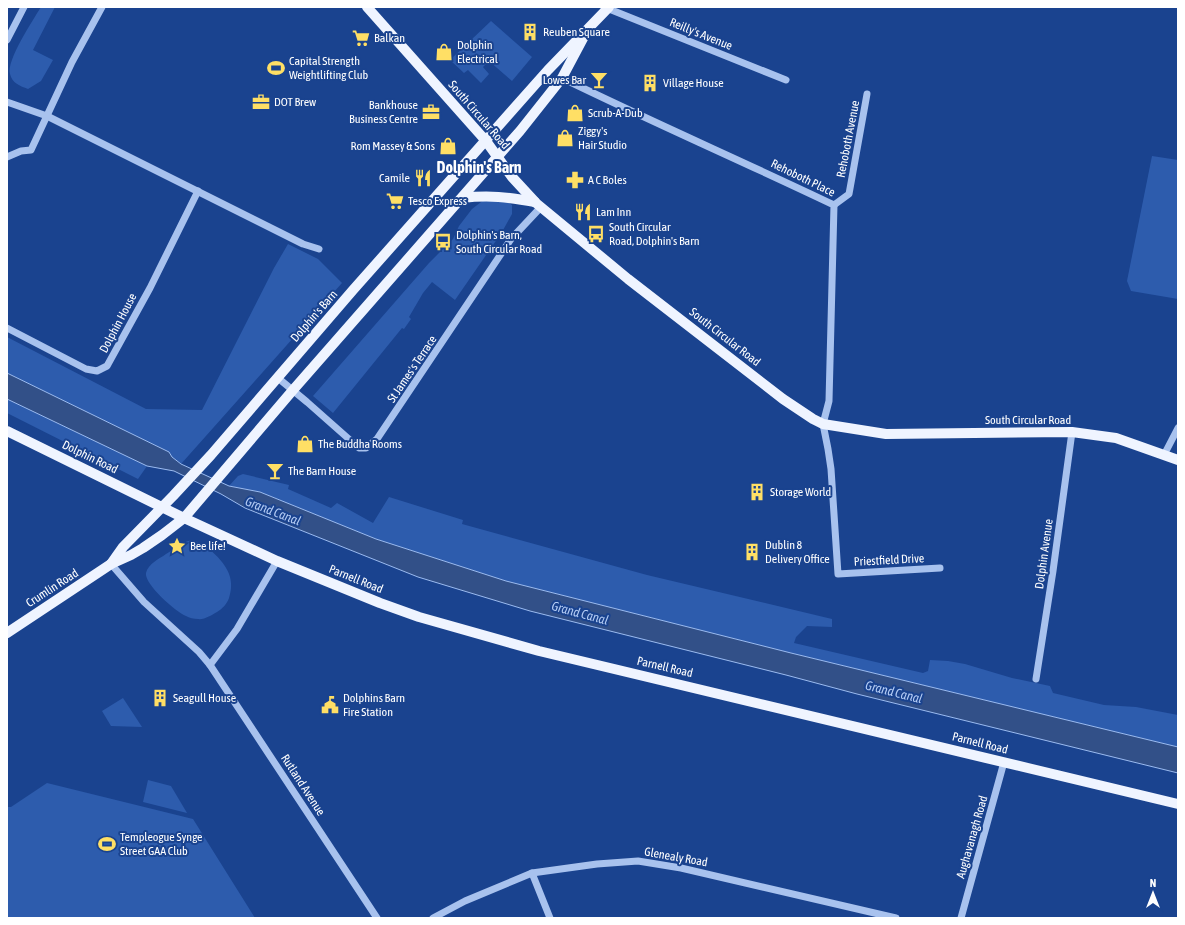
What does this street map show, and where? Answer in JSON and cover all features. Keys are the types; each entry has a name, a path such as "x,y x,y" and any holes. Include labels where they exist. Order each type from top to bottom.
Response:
{"main road":[{"name":"South Circular Road","path":"367,7 486,141 512,177 538,205 628,279 783,399 813,419 823,424 886,434 1072,432 1116,438 1178,460"},
{"path":"184,518 293,390 498,157 562,78 587,31 607,8"},
{"name":"Dolphin's Barn","path":"162,507 211,455 353,290 548,70 587,31"},
{"path":"462,198 502,196 538,205"},
{"name":"Dolphin Road","path":"7,431 162,507"},
{"name":"Parnell Road","path":"162,507 277,561 380,603 460,629 539,651 1178,804"},
{"name":"Crumlin Road","path":"111,564 123,547 162,507"},
{"name":"Crumlin Road","path":"7,633 111,564 131,556 184,518"}],"street":[{"path":"7,40 24,7"},
{"path":"7,157 21,151 31,150 72,62 102,7"},
{"name":"Reilly's Avenue","path":"607,8 786,80"},
{"name":"Rehoboth Place","path":"562,78 623,108 746,163 834,205 829,401 823,424"},
{"name":"Rehoboth Avenue","path":"834,205 849,194 867,94"},
{"path":"7,102 47,116 303,244 319,249"},
{"name":"Dolphin House","path":"7,328 86,369 97,371 107,366 150,288 198,191"},
{"name":"St James's Terrace","path":"278,378 359,448 366,448 377,439 512,239 538,205"},
{"name":"Priestfield Drive","path":"823,424 831,469 838,574 940,568"},
{"path":"1164,455 1178,428"},
{"name":"Dolphin Avenue","path":"1036,679 1053,571 1072,432"},
{"path":"210,665 237,629 277,561"},
{"name":"Rutland Avenue","path":"111,564 144,602 199,652 210,665 377,918"},
{"name":"Aughavanagh Road","path":"961,918 1004,762"},
{"name":"Glenealy Road","path":"433,918 465,901 532,873 597,864 638,861 681,868 896,918"},
{"path":"532,873 550,918"}],"shaded area":[{"path":"41,7 55,7 33,50 53,60 41,81 28,89 14,82 10,74 10,68 21,40"},
{"path":"491,21 532,57 512,81 489,61 483,67 489,74 481,83 468,70 464,73 450,60"},
{"path":"1152,156 1178,160 1178,299 1131,291 1127,281"},
{"path":"485,199 503,199 512,205 512,214 502,232 455,300 432,282 423,293 409,317 411,319 404,329 402,328 333,413 313,396 429,263 453,239 459,226 472,209"},
{"path":"288,244 318,259 342,283 181,464 172,457 169,452 7,373 7,337 146,409 202,410 274,268"},
{"path":"7,399 147,466 138,479 7,413"},
{"path":"243,474 289,485 288,489 331,508 337,503 373,523 389,497 463,520 462,524 647,575 832,619 832,627 807,626 796,637 794,643 923,673 928,671 930,660 965,664 1012,678 1050,686 1053,693 1104,705 1136,707 1178,715 1178,747 791,653 506,581 376,539 260,492 229,486 238,476"},
{"path":"192,540 203,545 215,554 225,566 231,583 229,598 224,606 219,611 200,619 187,617 168,604 150,584 146,573 151,564 182,544"},
{"path":"123,698 142,727 111,726 102,711"},
{"path":"148,780 171,786 187,813 143,802"},
{"name":"Templeogue Synge Street GAA Club","path":"47,783 193,819 255,918 7,918 7,807 11,807"}],"water":[{"name":"Grand Canal","path":"7,373 169,452 172,457 181,464 229,486 260,492 376,539 506,581 791,653 1178,747 1178,773 857,694 530,611 418,577 245,508 221,494 174,471 147,466 7,399"}],"place":[{"name":"Reuben Square","path":"530,32"},
{"name":"Balkan","path":"361,38"},
{"name":"Dolphin Electrical","path":"444,52"},
{"name":"Capital Strength Weightlifting Club","path":"276,68"},
{"name":"Lowes Bar","path":"599,80"},
{"name":"Village House","path":"650,83"},
{"name":"DOT Brew","path":"261,102"},
{"name":"Bankhouse Business Centre","path":"431,112"},
{"name":"Scrub-A-Dub","path":"575,113"},
{"name":"Ziggy's Hair Studio","path":"565,138"},
{"name":"Rom Massey & Sons","path":"448,146"},
{"name":"Camile","path":"423,178"},
{"name":"A C Boles","path":"575,180"},
{"name":"Tesco Express","path":"395,201"},
{"name":"Lam Inn","path":"583,212"},
{"name":"South Circular Road, Dolphin's Barn","path":"596,234"},
{"name":"Dolphin's Barn, South Circular Road","path":"443,242"},
{"name":"The Buddha Rooms","path":"305,444"},
{"name":"The Barn House","path":"275,471"},
{"name":"Storage World","path":"757,492"},
{"name":"Bee life!","path":"177,546"},
{"name":"Dublin 8 Delivery Office","path":"752,552"},
{"name":"Seagull House","path":"160,698"},
{"name":"Dolphins Barn Fire Station","path":"330,705"},
{"name":"Templeogue Synge Street GAA Club","path":"107,844"}],"district":[{"name":"Dolphin's Barn","path":"479,167"}]}
